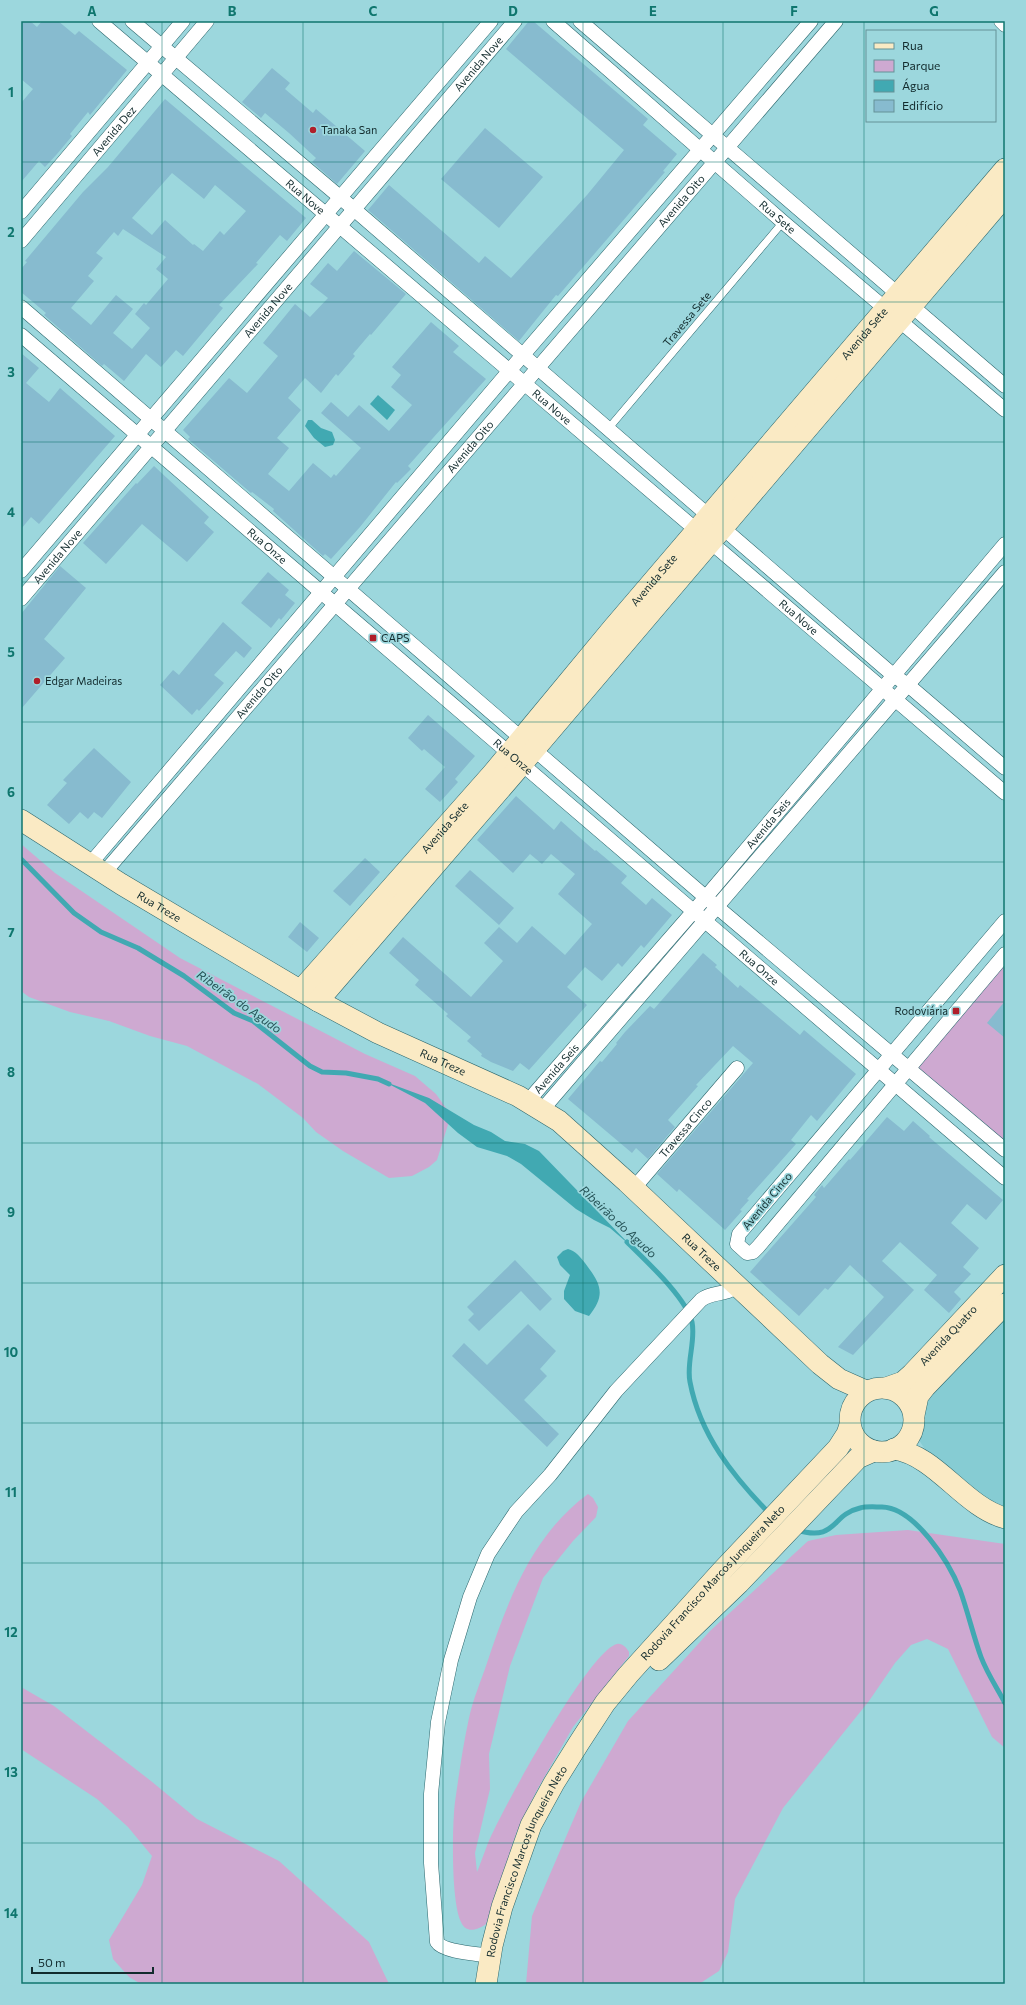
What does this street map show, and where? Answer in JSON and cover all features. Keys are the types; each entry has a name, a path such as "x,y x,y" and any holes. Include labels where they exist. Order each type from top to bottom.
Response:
{"street":[{"name":"Rua Nove","path":"99,21 524,382 710,529 804,598 893,675 908,685 1005,768"},
{"name":"Rua Nove","path":"132,21 341,198 608,429 791,611 1005,793"},
{"name":"Avenida Dez","path":"21,212 183,21"},
{"name":"Avenida Dez","path":"21,241 207,21"},
{"name":"Avenida Nove","path":"21,571 138,436 491,21"},
{"name":"Avenida Nove","path":"21,599 152,447 352,209 515,21"},
{"name":"Rua Sete","path":"553,21 783,222 1005,387"},
{"name":"Rua Sete","path":"580,21 713,134 899,307 1005,410"},
{"name":"Avenida Oito","path":"97,868 320,592 811,21"},
{"name":"Avenida Oito","path":"97,868 334,605 536,368 836,21"},
{"path":"1001,21 1005,25"},
{"name":"Avenida Sete","path":"309,996 522,751 899,307 1005,169"},
{"name":"Avenida Sete","path":"899,307 1005,196"},
{"name":"Rua Onze","path":"21,307 348,588 693,911 1005,1178"},
{"name":"Rua Onze","path":"21,335 334,605 522,751 706,897 1005,1150"},
{"path":"993,400 1005,387"},
{"name":"Avenida Seis","path":"535,1106 593,1027 617,998 706,897 1005,544"},
{"name":"Avenida Seis","path":"535,1106 604,1037 628,1010 1005,572"},
{"path":"960,596 974,608"},
{"path":"791,611 804,598"},
{"path":"800,786 812,796"},
{"name":"Rua Treze","path":"21,820 97,868 309,996 378,1033 535,1106 571,1131 634,1188 820,1364 839,1379 866,1391"},
{"name":"Avenida Cinco","path":"1005,921 739,1234 737,1244 742,1250 746,1253 753,1252 758,1247 894,1083 1005,954"},
{"path":"617,998 628,1010"},
{"path":"593,1027 604,1037"},
{"name":"Travessa Cinco","path":"634,1188 737,1068"},
{"name":"Avenida Quatro","path":"913,1421 918,1396 996,1304 1005,1275"},
{"path":"491,1956 439,1946 436,1941 431,1862 431,1794 438,1722 451,1660 470,1597 488,1554 501,1533 516,1512 550,1475 616,1391 701,1300 713,1294 728,1292 737,1286"},
{"name":"Avenida Quatro","path":"886,1388 903,1382 996,1304"},
{"name":"Rua Treze","path":"820,1364 834,1384 850,1420"},
{"path":"941,1474 916,1436 910,1404 903,1396 886,1388 875,1388 866,1391 853,1406 850,1420 853,1434 860,1443 916,1457 941,1474 972,1501 989,1512 1005,1518"},
{"name":"Rodovia Francisco Marcos Junqueira Neto","path":"486,1984 502,1907 531,1825 554,1783 579,1743 603,1715 767,1539 821,1466 844,1441 850,1420"},
{"path":"884,1450 904,1443 911,1434 913,1421"},
{"name":"Rodovia Francisco Marcos Junqueira Neto","path":"767,1539 836,1481 858,1458 884,1450"}],"lane":[{"name":"Travessa Sete","path":"608,429 783,222"}],"shaded area":[{"path":"1005,1306 1005,1515 928,1454 917,1437 916,1424 922,1398"}],"green space":[{"path":"21,844 55,873 180,958 365,1054 415,1076 436,1094 451,1115 437,1160 429,1167 412,1176 389,1178 343,1151 316,1132 303,1118 258,1084 187,1046 150,1036 109,1021 70,1012 29,997 21,991"},
{"path":"1005,954 1005,1150 907,1068"},
{"path":"588,1494 593,1498 598,1507 596,1517 573,1541 543,1578 510,1666 489,1754 490,1789 475,1853 477,1872 489,1840 515,1789 551,1728 588,1671 605,1652 617,1644 627,1648 629,1656 573,1727 537,1790 517,1831 486,1924 472,1930 463,1926 458,1912 455,1898 453,1864 455,1802 463,1749 471,1711 477,1690 504,1616 524,1570 537,1549 568,1510"},
{"path":"908,1530 1005,1544 1005,1748 992,1737 948,1649 927,1639 911,1645 895,1663 869,1701 783,1808 735,1899 728,1952 719,1971 699,1984 526,1984 532,1916 581,1802 628,1721 710,1631 808,1541 836,1535"},
{"path":"21,1687 54,1706 151,1781 197,1819 279,1861 369,1942 389,1984 141,1984 129,1977 113,1959 109,1940 142,1885 152,1856 128,1827 97,1799 21,1749"}],"water":[{"path":"378,395 395,410 387,420 370,404"},
{"path":"308,420 312,420 321,428 332,432 335,440 333,445 325,447 314,438 305,426"},
{"path":"383,1081 429,1098 474,1125 491,1132 505,1141 525,1144 539,1151 631,1246 610,1228 576,1209 521,1164 507,1156 477,1147 458,1133 425,1103"},
{"path":"568,1249 580,1256 598,1283 600,1295 595,1308 589,1316 575,1311 564,1299 564,1291 570,1275 560,1265 557,1257 563,1251"}],"building":[{"path":"21,21 30,21 37,27 42,21 58,21 75,35 79,31 127,70 90,115 88,112 70,134 72,136 45,167 39,161 21,182 21,103 33,89 21,79"},
{"path":"529,21 533,21 648,119 643,125 677,154 663,171 665,172 558,296 556,295 519,341 368,210 389,185 479,263 485,256 511,278 587,195 624,150 506,49"},
{"path":"272,68 290,83 285,89 313,113 316,109 365,151 337,184 312,162 316,158 289,133 265,113 261,118 242,102"},
{"path":"165,99 306,218 287,241 280,235 256,263 258,264 219,305 223,308 183,356 176,350 161,367 146,354 124,381 104,364 102,366 44,315 46,313 21,292 21,269 27,262 25,261 83,192 108,167","holes":["172,173 204,199 215,185 246,211 224,235 220,231 203,251 194,244 193,245 165,220 152,235 132,218","123,229 166,257 156,269 168,279 146,305 144,303 135,314 150,328 132,349 113,333 133,309 116,295 91,325 71,308 94,281 88,276 103,258 96,253 114,232 118,236"]},
{"path":"485,128 543,177 499,228 441,179"},
{"path":"354,251 406,294 353,354 355,356 338,376 336,374 321,393 305,378 288,398 301,410 277,438 289,448 268,474 289,491 313,463 331,478 334,474 336,476 361,448 321,413 331,402 348,417 359,405 389,431 412,405 391,387 401,375 392,367 431,322 459,346 453,352 486,379 408,466 411,469 397,483 396,482 360,527 331,559 325,554 323,556 273,511 274,509 252,492 251,493 188,439 190,437 183,430 229,378 247,393 278,356 263,343 295,304 310,317 328,298 310,284 328,263 337,271"},
{"path":"21,353 39,368 26,383 49,402 60,388 115,436 39,524 31,517 21,529"},
{"path":"154,466 209,517 204,523 214,532 187,562 142,524 106,564 83,543 136,483 137,484"},
{"path":"60,566 86,588 44,639 65,658 21,709 21,614"},
{"path":"268,572 289,590 285,595 295,603 281,620 279,618 271,628 241,603"},
{"path":"223,622 252,648 244,658 236,651 214,675 224,683 199,711 197,709 192,715 160,685 173,670 179,675"},
{"path":"428,715 475,756 455,779 458,782 440,802 425,789 445,767 424,749 422,751 408,738"},
{"path":"94,748 131,782 102,818 94,812 88,819 80,812 69,824 47,805 67,783 63,780"},
{"path":"516,796 554,830 561,821 595,851 596,850 627,876 621,883 646,905 652,898 672,915 644,948 641,945 622,967 618,963 602,981 585,967 567,987 587,1005 529,1070 520,1063 513,1071 481,1056 482,1054 467,1041 471,1037 446,1016 448,1014 415,985 419,980 389,953 403,937 471,997 503,961 484,943 499,927 517,943 532,926 565,955 592,924 558,894 575,874 551,854 542,864 530,854 513,873 477,840"},
{"path":"365,858 380,872 350,906 333,891"},
{"path":"470,870 514,908 499,925 455,886"},
{"path":"300,922 319,938 307,952 288,937"},
{"path":"703,953 717,965 715,967 738,988 740,985 800,1035 804,1030 856,1074 817,1121 811,1115 791,1140 796,1144 747,1199 749,1200 740,1210 742,1211 725,1230 679,1189 677,1192 657,1174 753,1063 733,1046 696,1085 698,1086 668,1120 675,1127 648,1159 636,1148 632,1153 568,1099 600,1061 602,1062 625,1032 650,1006 654,1009"},
{"path":"1005,1001 1005,1038 987,1023"},
{"path":"887,1117 904,1131 913,1121 930,1136 929,1137 1003,1200 986,1220 967,1204 951,1223 979,1248 963,1267 971,1274 954,1292 961,1299 949,1313 924,1290 937,1275 900,1242 882,1261 914,1290 853,1355 838,1347 884,1297 850,1265 828,1290 825,1288 799,1316 750,1272 816,1197 814,1195 822,1185 824,1188"},
{"path":"515,1260 552,1299 540,1311 521,1291 479,1331 468,1320 474,1314 467,1307"},
{"path":"528,1324 556,1351 540,1369 547,1376 524,1400 559,1434 547,1447 452,1356 464,1343 487,1365"}],"waterway":[{"name":"Ribeirão do Agudo","path":"21,859 74,913 101,932 138,948 184,976 234,1013 253,1021 310,1066 322,1072 346,1073 378,1079 389,1084"},
{"name":"Ribeirão do Agudo","path":"627,1242 674,1290 688,1312 693,1329 689,1375 695,1401 702,1420 720,1454 743,1484 769,1513"},
{"name":"Ribeirão do Agudo","path":"796,1530 810,1533 820,1533 827,1530 850,1511 865,1507 882,1507 894,1510 907,1516 929,1538 948,1565 955,1578 963,1598 981,1657 989,1675 1005,1703"}],"place":[{"name":"Tanaka San","path":"313,130"},
{"name":"CAPS","path":"373,638"},
{"name":"Edgar Madeiras","path":"37,681"},
{"name":"Rodoviária","path":"956,1011"}]}
